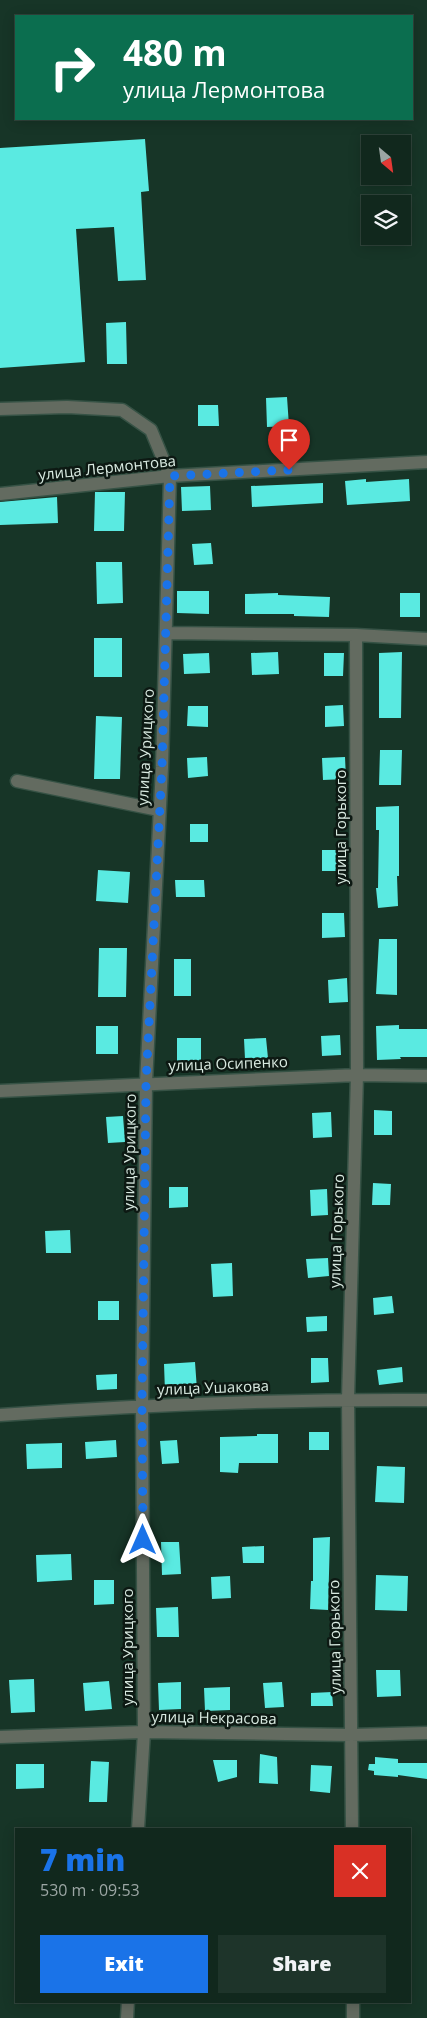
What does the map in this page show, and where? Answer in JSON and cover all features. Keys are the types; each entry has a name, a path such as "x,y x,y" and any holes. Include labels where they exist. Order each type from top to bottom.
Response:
{"street":[{"path":"0,409 68,407 122,410 151,430 170,476"},
{"name":"улица Лермонтова","path":"0,494 170,476 427,462"},
{"name":"улица Урицкого","path":"138,1828 144,1732 142,1405 146,1083 158,810 162,767 170,476"},
{"path":"166,633 356,635 427,639"},
{"name":"улица Горького","path":"352,1828 348,1400 356,1075 356,635"},
{"path":"16,781 158,810"},
{"name":"улица Осипенко","path":"0,1091 356,1075 427,1076"},
{"name":"улица Ушакова","path":"0,1415 142,1405 427,1400"},
{"name":"улица Некрасова","path":"0,1737 144,1732 352,1735 427,1733"},
{"path":"127,2018 128,2003"},
{"path":"353,2003 353,2018"}],"building":[{"path":"145,139 149,191 141,192 146,280 118,281 114,227 76,229 85,362 0,368 0,148"},
{"path":"126,322 127,364 107,364 106,323"},
{"path":"287,397 289,426 267,427 266,398"},
{"path":"198,405 218,405 219,426 198,426"},
{"path":"366,479 366,482 409,479 410,501 347,505 345,481"},
{"path":"323,483 323,503 252,507 251,486"},
{"path":"210,486 211,510 182,511 181,487"},
{"path":"95,492 125,492 124,531 94,531"},
{"path":"57,497 58,523 0,525 0,502"},
{"path":"211,543 213,564 194,565 192,544"},
{"path":"96,562 122,562 123,603 97,604"},
{"path":"177,591 209,591 209,614 177,613"},
{"path":"278,593 278,595 330,597 329,617 294,616 294,614 245,614 245,594"},
{"path":"400,593 420,593 420,617 400,617"},
{"path":"94,638 122,638 122,677 94,677"},
{"path":"278,652 279,674 252,675 251,653"},
{"path":"402,652 401,718 379,718 379,653"},
{"path":"209,653 210,673 184,674 183,654"},
{"path":"324,653 344,653 343,676 324,676"},
{"path":"343,705 344,726 325,727 325,706"},
{"path":"188,706 208,706 208,727 187,726"},
{"path":"96,716 122,717 120,779 94,779"},
{"path":"380,750 402,750 401,785 379,785"},
{"path":"207,757 208,776 188,778 187,758"},
{"path":"345,757 346,779 323,780 322,758"},
{"path":"399,806 398,906 378,908 376,888 378,888 379,830 376,830 376,807"},
{"path":"190,824 208,824 208,842 190,842"},
{"path":"322,850 342,850 343,871 322,871"},
{"path":"98,870 130,872 128,903 96,901"},
{"path":"175,880 204,880 205,897 176,897"},
{"path":"322,913 344,913 345,937 322,938"},
{"path":"379,939 397,939 397,995 376,994"},
{"path":"99,948 127,948 126,997 98,997"},
{"path":"174,959 191,959 191,996 174,996"},
{"path":"347,978 348,1002 329,1003 328,980"},
{"path":"399,1025 399,1029 427,1029 427,1057 400,1057 401,1059 377,1060 376,1026"},
{"path":"96,1026 118,1026 118,1054 96,1054"},
{"path":"340,1035 341,1055 322,1056 321,1036"},
{"path":"177,1038 201,1038 201,1062 177,1062"},
{"path":"266,1038 268,1058 245,1059 244,1039"},
{"path":"374,1110 392,1111 392,1135 374,1135"},
{"path":"331,1112 332,1137 313,1138 312,1113"},
{"path":"123,1116 125,1142 108,1143 106,1117"},
{"path":"373,1183 391,1184 390,1205 372,1205"},
{"path":"169,1187 188,1187 188,1207 169,1208"},
{"path":"327,1189 328,1215 311,1216 310,1190"},
{"path":"70,1230 71,1253 46,1253 45,1231"},
{"path":"328,1258 329,1276 308,1278 306,1259"},
{"path":"232,1263 233,1296 213,1297 211,1264"},
{"path":"392,1296 394,1313 374,1315 373,1298"},
{"path":"98,1301 119,1301 119,1320 98,1320"},
{"path":"327,1316 327,1331 307,1332 306,1317"},
{"path":"311,1358 328,1358 329,1382 311,1383"},
{"path":"195,1362 197,1390 165,1392 164,1364"},
{"path":"402,1367 403,1382 379,1385 377,1370"},
{"path":"117,1374 117,1389 97,1390 96,1375"},
{"path":"309,1432 329,1432 329,1450 309,1450"},
{"path":"257,1434 278,1434 278,1463 239,1463 238,1473 220,1472 220,1437 257,1436"},
{"path":"116,1440 117,1457 86,1459 85,1442"},
{"path":"177,1440 179,1463 162,1464 160,1441"},
{"path":"62,1443 62,1468 27,1469 26,1444"},
{"path":"377,1466 405,1467 404,1503 375,1502"},
{"path":"330,1537 328,1610 310,1609 311,1581 313,1581 313,1538"},
{"path":"161,1542 179,1542 181,1574 162,1575"},
{"path":"264,1546 264,1563 243,1563 242,1547"},
{"path":"71,1554 72,1580 37,1582 36,1555"},
{"path":"376,1575 408,1576 407,1611 375,1610"},
{"path":"230,1576 231,1598 212,1599 211,1577"},
{"path":"94,1580 114,1580 114,1604 94,1605"},
{"path":"178,1607 179,1637 157,1637 156,1608"},
{"path":"376,1670 400,1670 401,1696 377,1697"},
{"path":"34,1679 35,1712 11,1713 9,1680"},
{"path":"109,1681 112,1709 85,1711 83,1683"},
{"path":"181,1682 181,1709 159,1710 158,1683"},
{"path":"282,1682 284,1707 265,1708 263,1683"},
{"path":"230,1687 230,1710 205,1711 204,1688"},
{"path":"332,1692 333,1706 311,1706 311,1693"},
{"path":"260,1754 277,1757 278,1784 259,1783"},
{"path":"375,1757 398,1759 398,1763 427,1763 427,1779 398,1775 398,1777 374,1775 374,1771 368,1770 369,1764 375,1764"},
{"path":"213,1760 237,1760 237,1777 218,1782"},
{"path":"91,1761 109,1762 107,1802 89,1802"},
{"path":"16,1764 44,1764 44,1788 16,1789"},
{"path":"311,1765 332,1766 330,1793 310,1791"}],"route":[{"path":"143,1540 142,1405 146,1083 158,810 162,767 170,476 289,470"}]}
